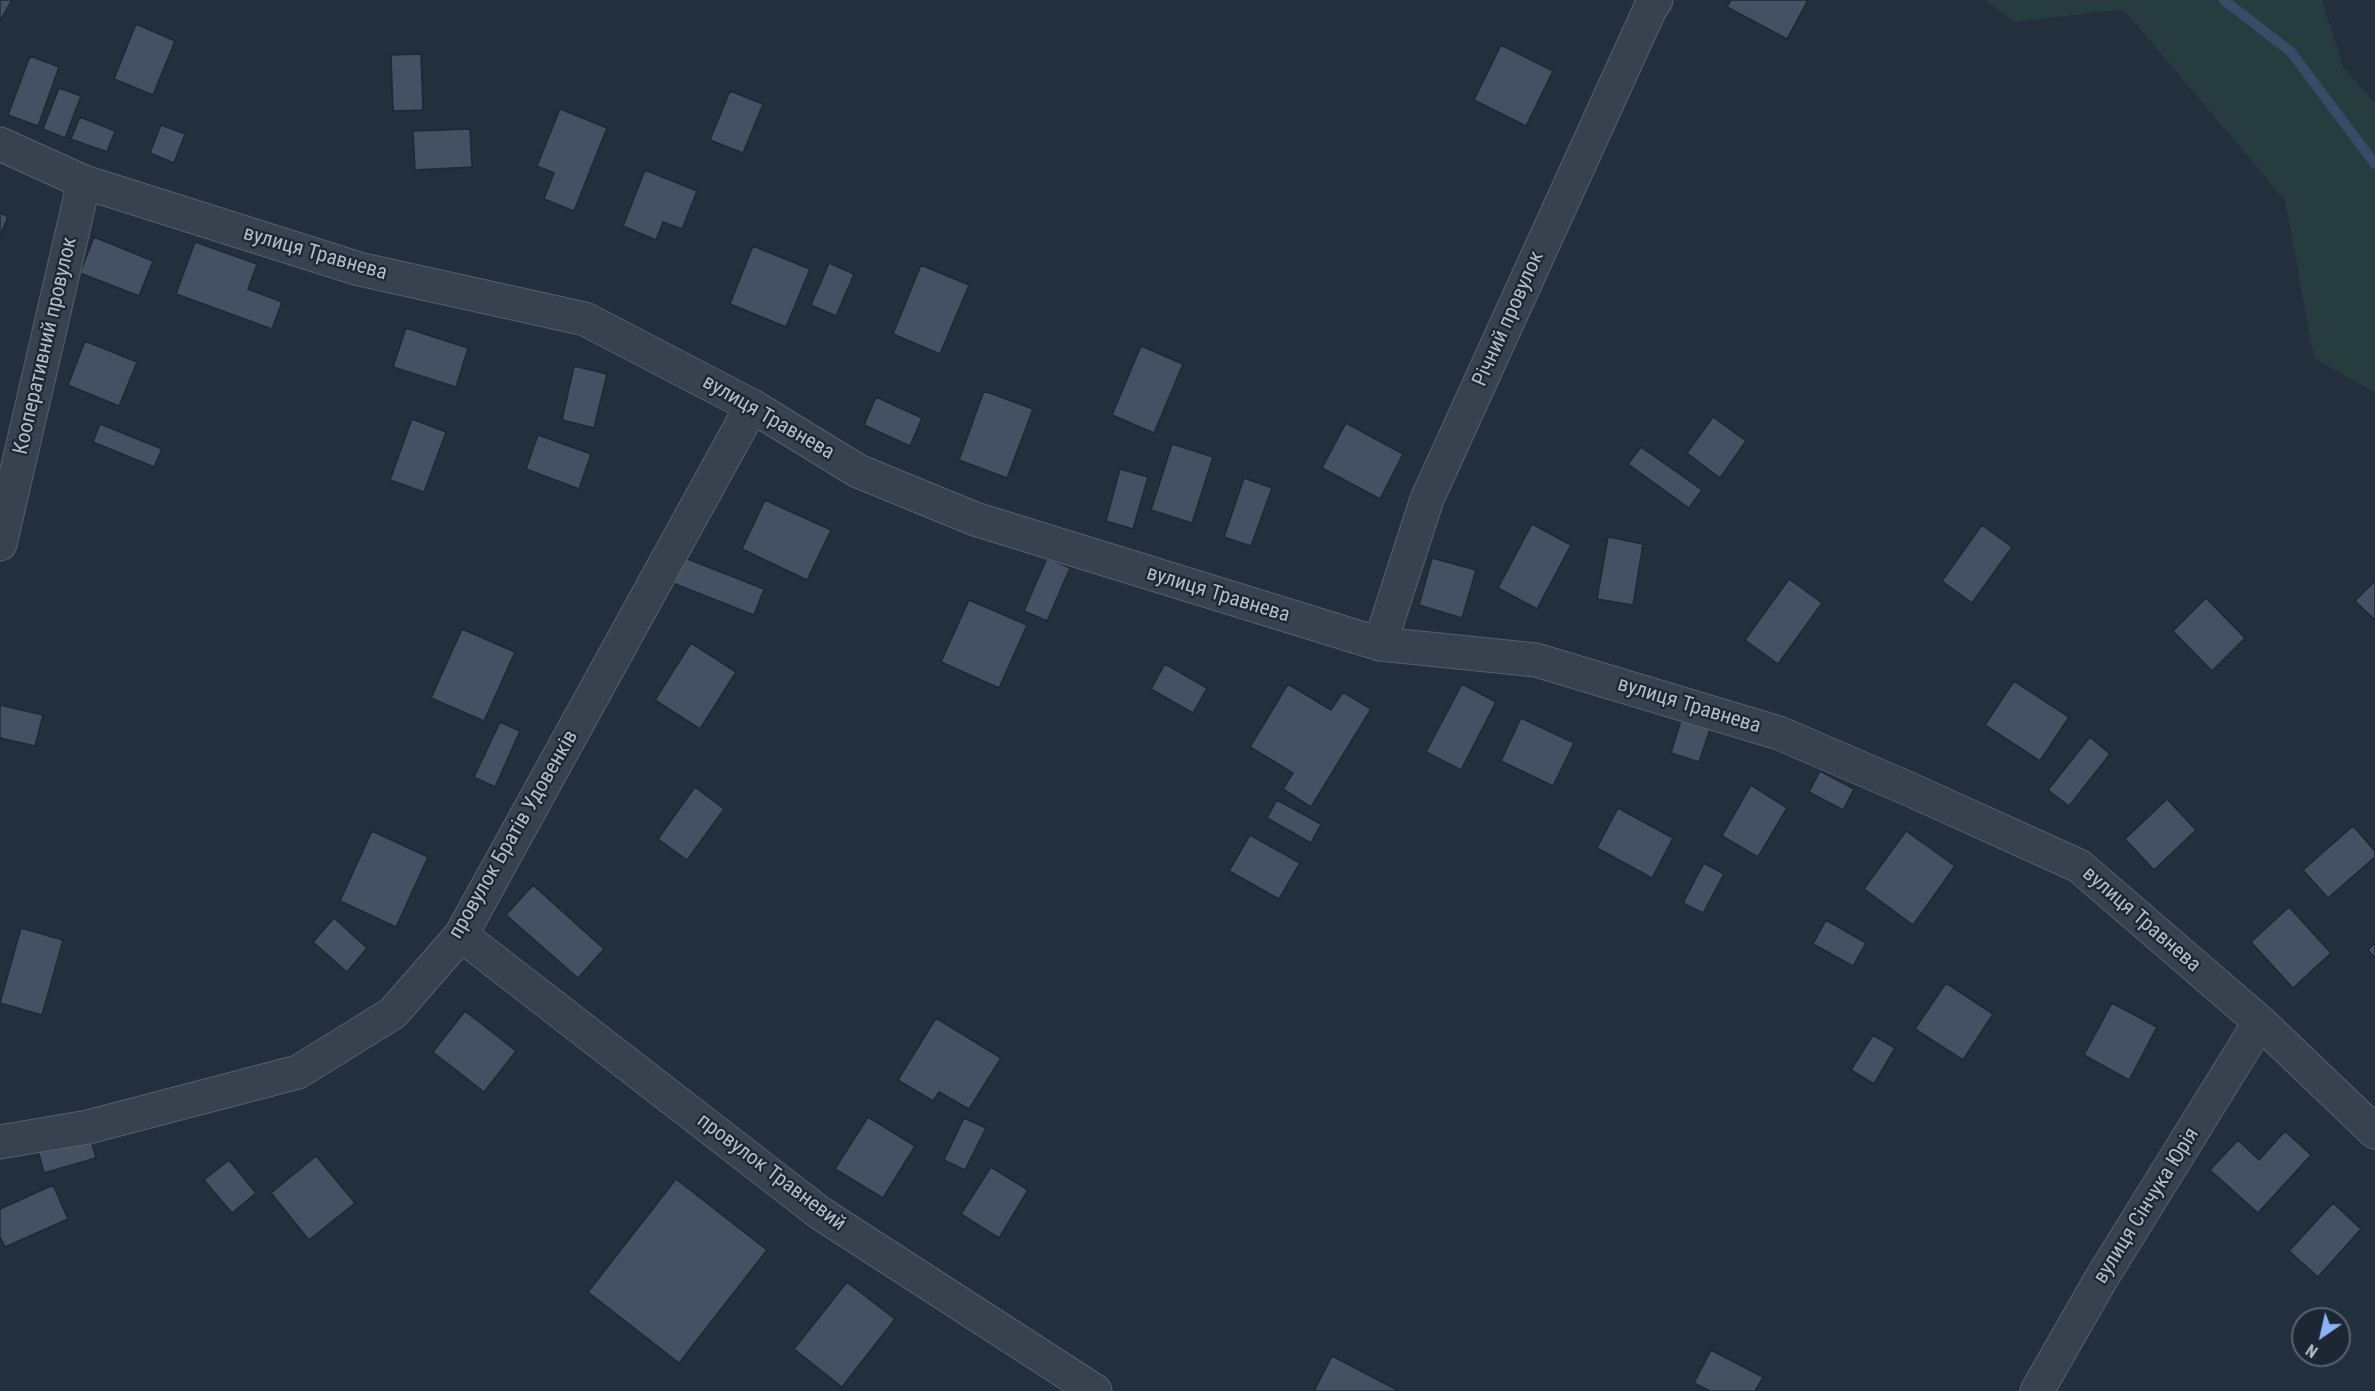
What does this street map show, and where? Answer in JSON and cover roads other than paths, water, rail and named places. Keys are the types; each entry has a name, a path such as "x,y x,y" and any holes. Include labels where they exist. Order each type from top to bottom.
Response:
{"street":[{"name":"Річний провулок","path":"1380,644 1427,499 1656,0"},
{"name":"вулиця Травнева","path":"0,144 84,182 359,269 585,319 752,406 858,471 975,519 1380,644 1536,660 1779,733 2079,866 2260,1022 2375,1132"},
{"name":"Кооперативний провулок","path":"0,544 84,182"},
{"name":"провулок Братів Удовенків","path":"0,1142 88,1127 298,1072 393,1013 461,935 752,406"},
{"name":"провулок Травневий","path":"461,935 820,1213 1095,1391"},
{"name":"вулиця Сінчука Юрія","path":"2037,1391 2260,1022"}],"waterway":[{"path":"2224,0 2291,52 2375,164"}]}
